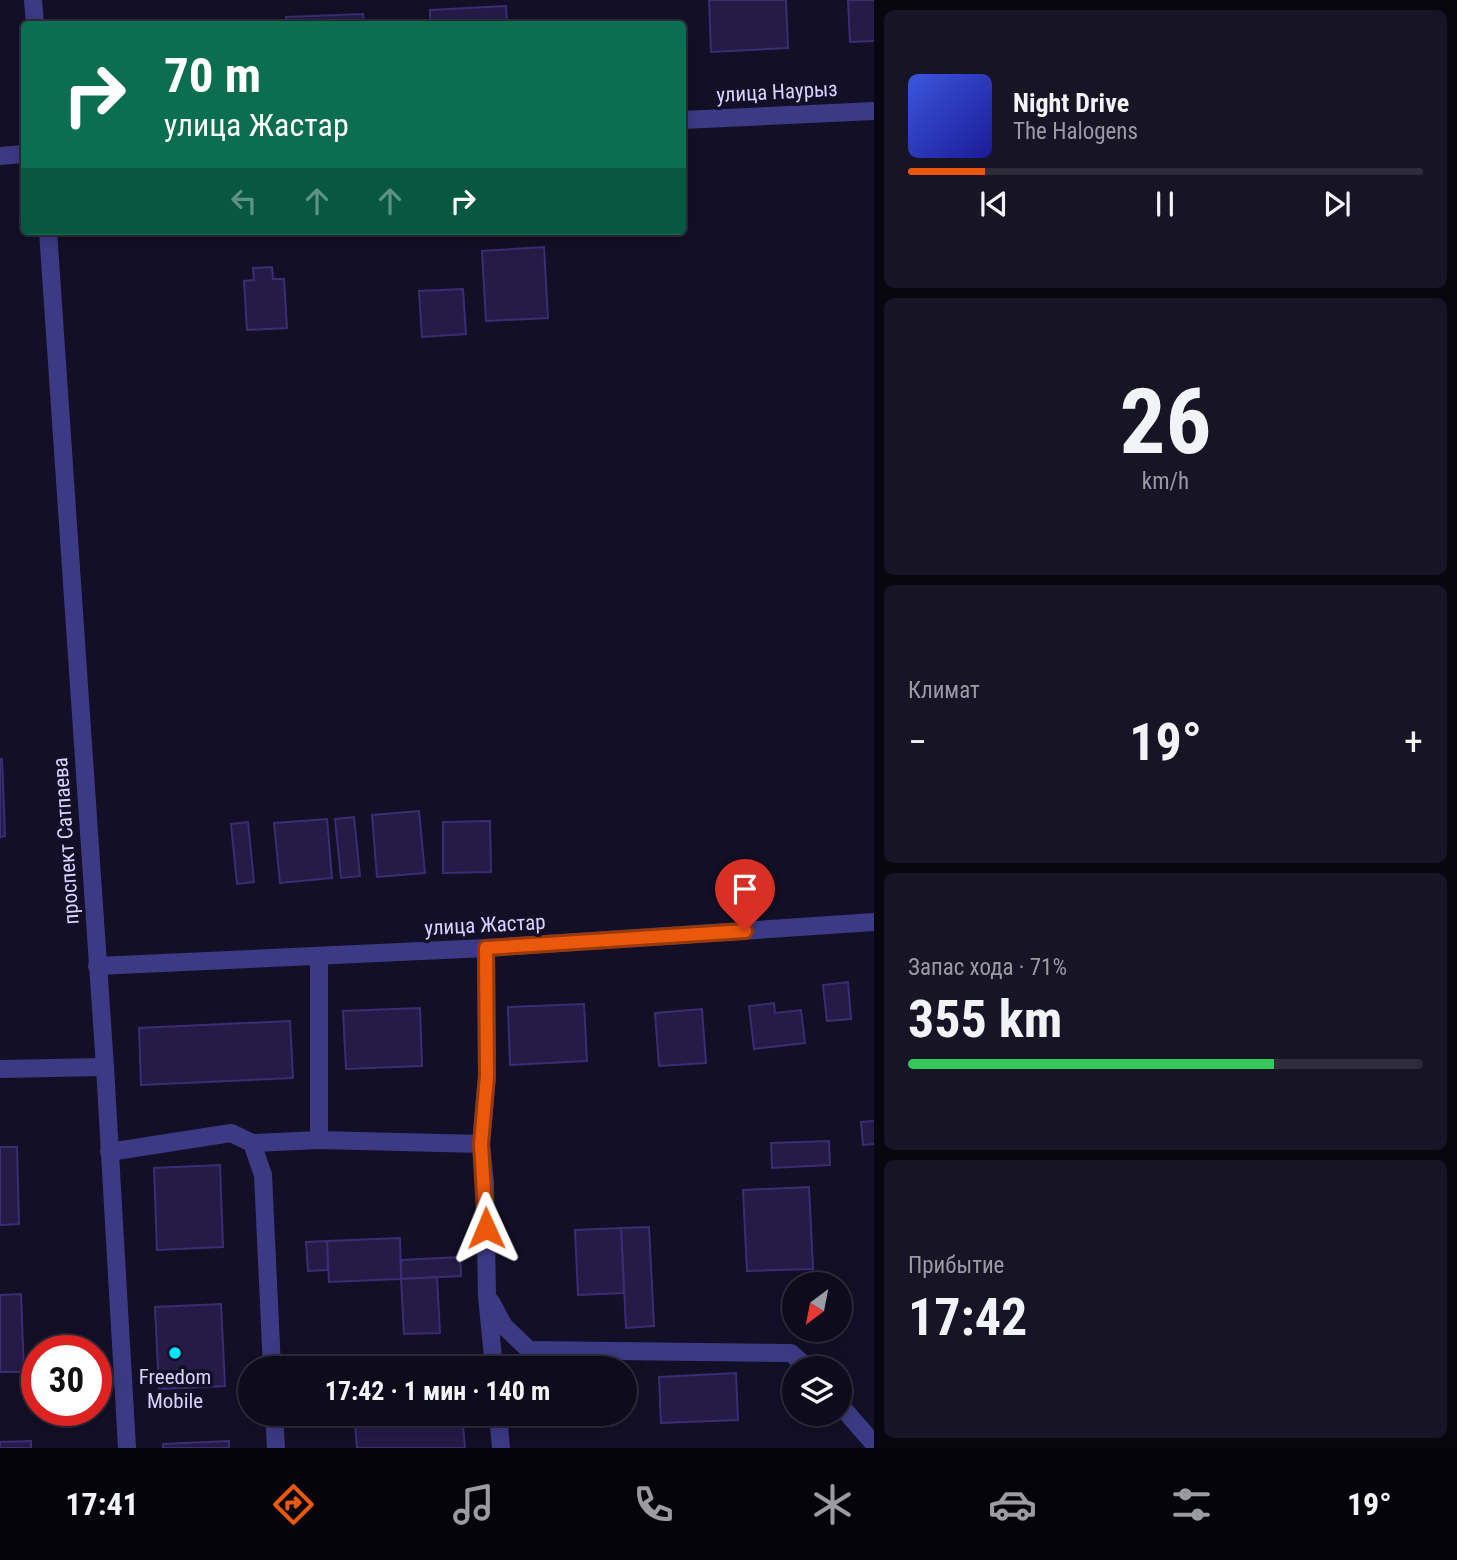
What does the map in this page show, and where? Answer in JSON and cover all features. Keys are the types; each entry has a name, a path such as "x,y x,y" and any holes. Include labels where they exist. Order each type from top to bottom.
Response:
{"street":[{"path":"33,0 35,21"},
{"name":"улица Наурыз","path":"686,120 874,111"},
{"path":"0,156 21,154"},
{"name":"проспект Сатпаева","path":"48,235 105,1067 127,1448"},
{"name":"улица Жастар","path":"97,965 486,948 874,922"},
{"path":"486,948 487,1076 481,1144 485,1183 487,1296 493,1356"},
{"path":"319,956 319,1140"},
{"path":"0,1069 105,1067"},
{"path":"109,1152 232,1133 252,1143 319,1140 481,1144"},
{"path":"252,1143 263,1175 271,1356"},
{"path":"487,1296 504,1326 529,1350 791,1353 794,1356"},
{"path":"852,1419 874,1445"},
{"path":"275,1426 276,1448"},
{"path":"499,1426 502,1448"}],"building":[{"path":"709,0 786,0 788,48 711,52"},
{"path":"848,0 874,0 874,41 850,42"},
{"path":"506,6 507,21 430,21 430,10"},
{"path":"363,14 364,21 287,21 286,17"},
{"path":"544,247 548,318 486,321 482,251"},
{"path":"272,267 273,279 284,279 287,328 247,330 244,281 254,280 253,268"},
{"path":"463,289 466,334 422,337 419,291"},
{"path":"0,759 5,836 0,837"},
{"path":"419,811 425,873 377,877 372,815"},
{"path":"354,817 360,876 341,878 335,819"},
{"path":"327,819 332,878 280,883 274,823"},
{"path":"490,821 491,872 443,873 443,822"},
{"path":"248,822 254,882 237,884 231,824"},
{"path":"848,982 851,1019 827,1021 823,985"},
{"path":"774,1003 775,1013 801,1010 805,1043 754,1049 749,1006"},
{"path":"584,1004 587,1061 510,1065 508,1007"},
{"path":"420,1008 422,1066 346,1069 343,1011"},
{"path":"702,1009 706,1063 659,1066 655,1013"},
{"path":"290,1021 293,1078 141,1085 139,1028"},
{"path":"874,1121 874,1144 863,1145 861,1122"},
{"path":"829,1141 830,1165 772,1168 771,1143"},
{"path":"0,1147 17,1147 19,1224 0,1225"},
{"path":"220,1165 223,1247 157,1250 154,1168"},
{"path":"809,1187 813,1269 747,1271 743,1190"},
{"path":"649,1227 654,1326 626,1328 621,1228"},
{"path":"621,1228 624,1293 578,1295 575,1230"},
{"path":"400,1238 401,1279 329,1282 327,1241"},
{"path":"327,1241 328,1270 308,1271 306,1242"},
{"path":"460,1257 461,1276 401,1279 401,1260"},
{"path":"437,1277 440,1333 404,1334 401,1279"},
{"path":"21,1294 21,1372 0,1372 0,1295"},
{"path":"221,1304 225,1386 159,1389 155,1307"},
{"path":"736,1373 738,1420 661,1423 659,1377"},
{"path":"355,1426 463,1426 465,1448 357,1448"},
{"path":"31,1441 31,1448 0,1448 0,1442"},
{"path":"229,1441 229,1448 163,1448 163,1444"}],"place":[{"name":"Freedom Mobile","path":"175,1353"}],"route":[{"path":"486,1228 481,1144 487,1076 486,948 745,931"}]}
